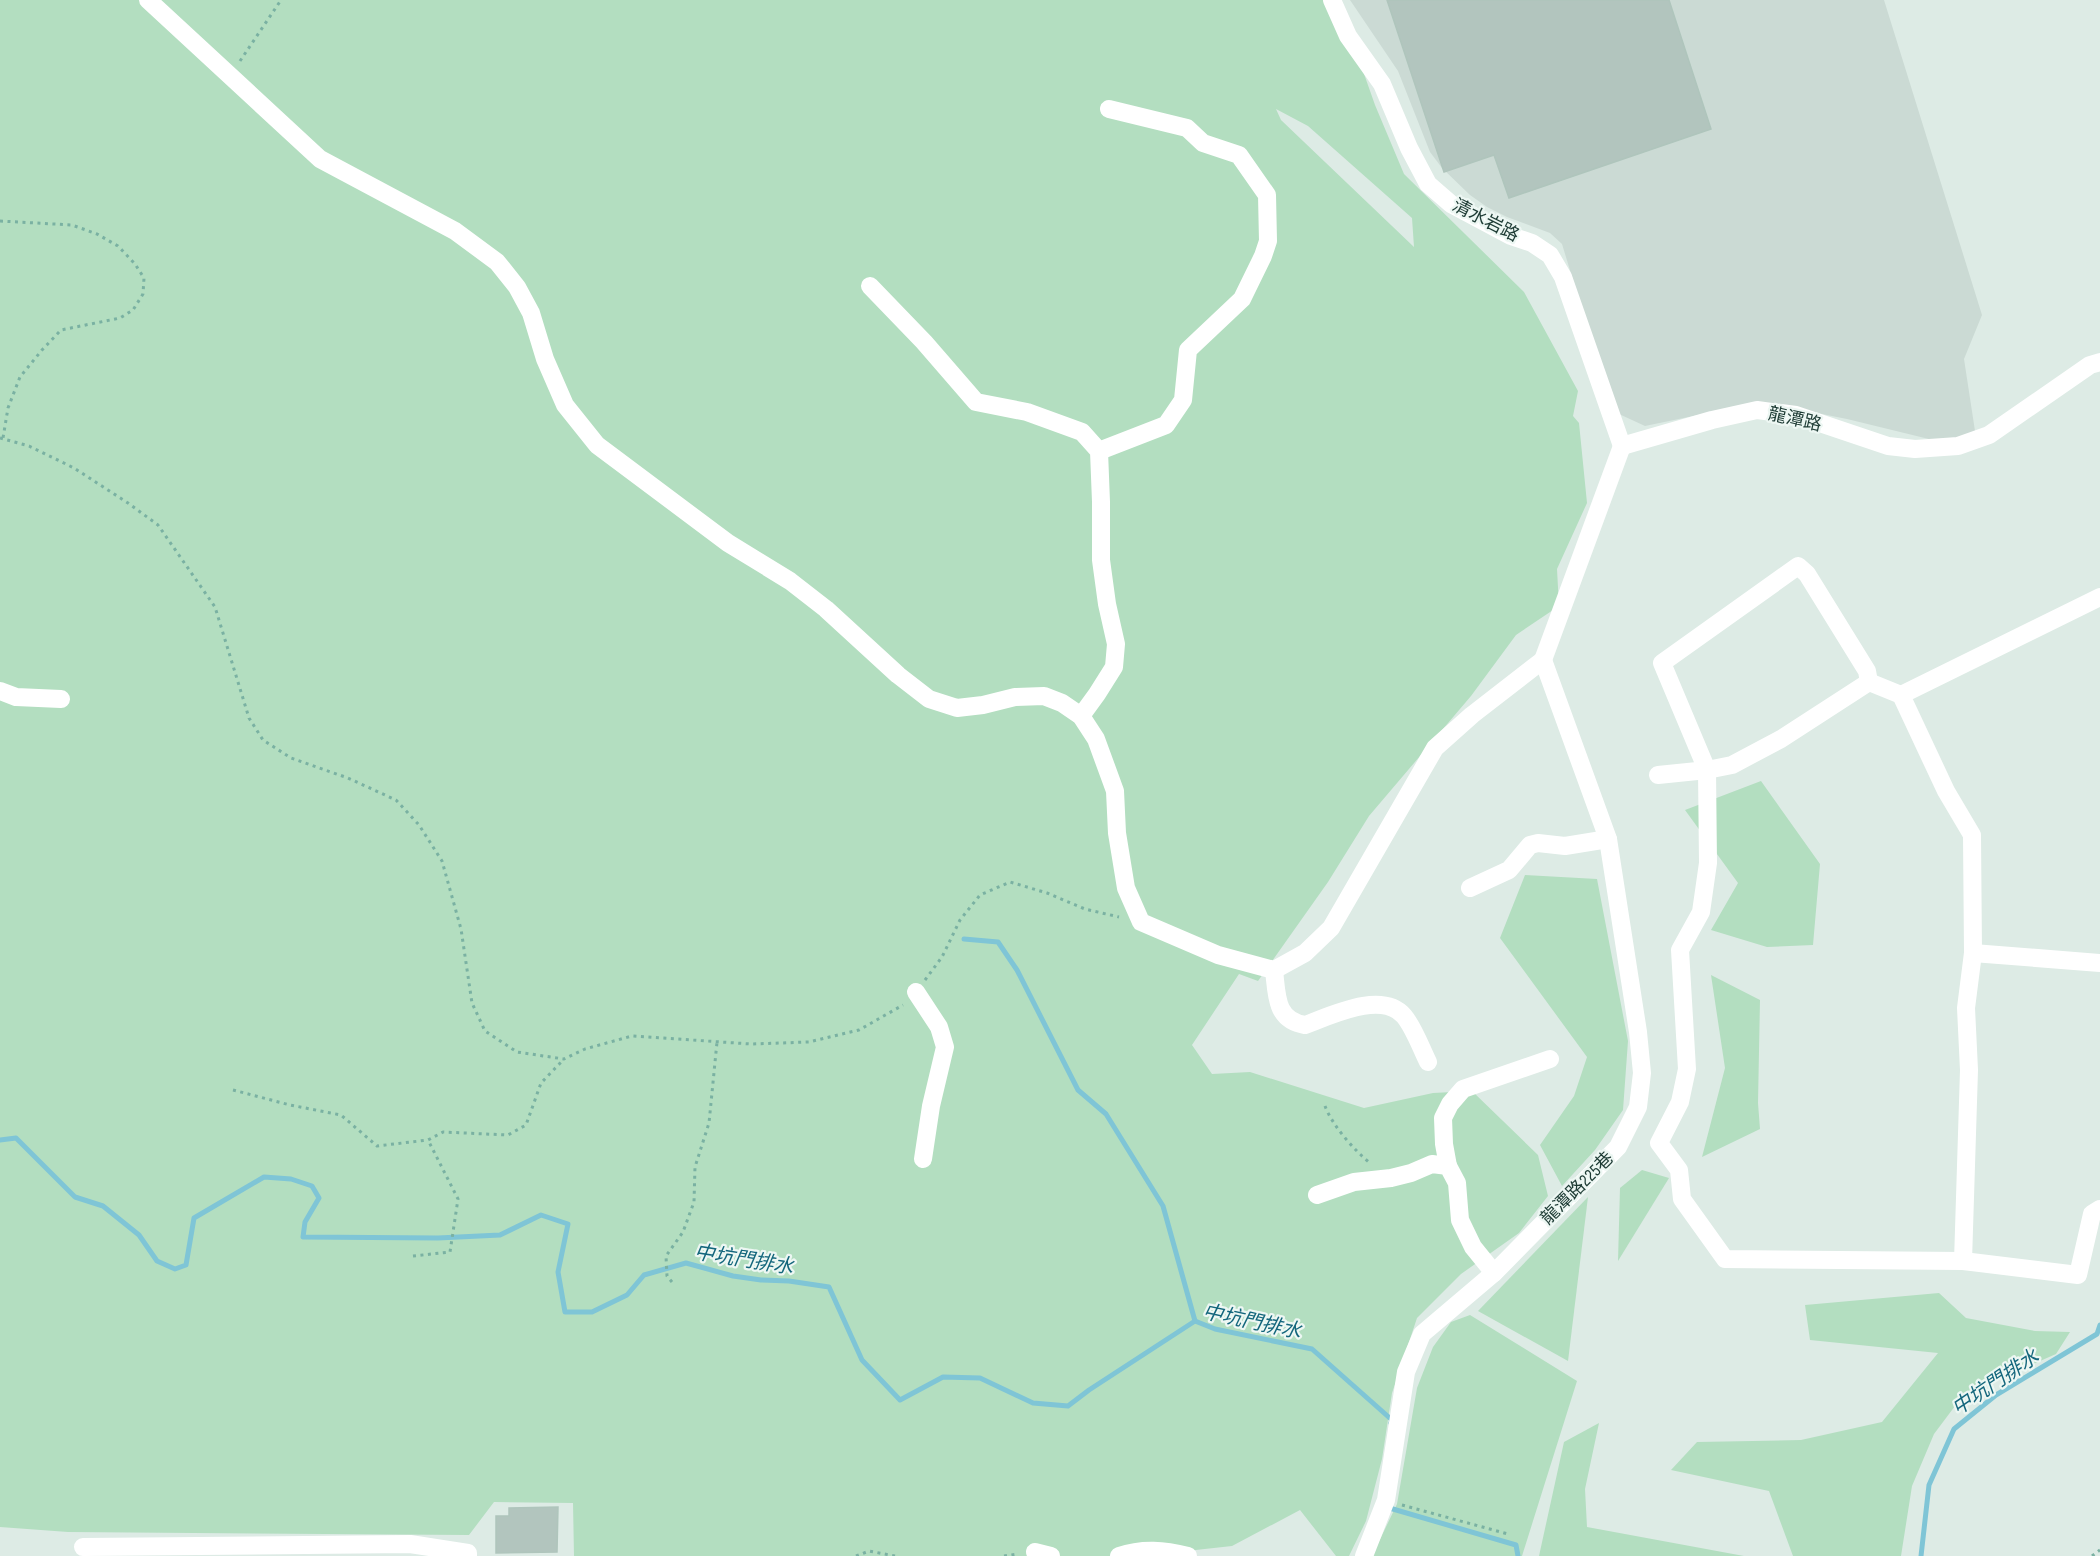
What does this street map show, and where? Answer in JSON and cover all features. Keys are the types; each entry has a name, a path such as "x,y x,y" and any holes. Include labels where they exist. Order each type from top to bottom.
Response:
{"street":[{"path":"148,0 320,159 455,231 497,262 517,287 531,313 545,359 565,405 597,444 728,543 790,581 826,609 898,675 929,699 957,708 1015,698 1044,696 1062,703 1081,716 1096,739 1115,791 1117,833 1126,888 1141,922 1218,955 1274,970 1305,953 1331,928 1435,748 1472,715 1543,660 1622,446"},
{"name":"清水岩路","path":"1332,0 1348,36 1382,84 1409,148 1428,184 1451,204 1511,236 1532,243 1550,255 1563,277 1622,446"},
{"path":"1099,451 1167,425 1183,400 1188,350 1242,299 1268,241 1267,195 1239,155 1203,143 1187,129 1109,109"},
{"path":"870,286 924,342 976,402 1027,412 1082,432 1099,451 1101,560 1107,604 1116,644 1114,666 1081,716"},
{"name":"龍潭路","path":"1622,446 1756,410 1796,415 1888,446 1915,448 1958,446 1989,435 2090,365 2100,362"},
{"path":"1869,682 1867,670 1807,574 1798,566 1662,663 1707,770 1708,863 1701,912 1680,950 1687,1069 1680,1102 1659,1143 1680,1170 1682,1199 1725,1258 1963,1261 2078,1275 2092,1214 2100,1209"},
{"path":"1901,694 2100,597"},
{"name":"龍潭路225巷","path":"1364,1556 1386,1500 1406,1372 1422,1334 1494,1273 1618,1147 1638,1107 1642,1073 1638,1032 1608,839 1543,660"},
{"path":"1869,682 1901,694 1946,791 1972,835 1973,953 1966,1008 1969,1071 1963,1261"},
{"path":"1658,775 1732,765 1781,739 1869,682"},
{"path":"0,691 16,697 61,699"},
{"path":"1470,888 1509,870 1530,845 1538,843 1565,846 1608,839"},
{"path":"1973,953 2100,963"},
{"path":"1274,970 1278,1006 1288,1018 1296,1023 1305,1025 1365,1005 1383,1006 1396,1010 1403,1016 1428,1062"},
{"path":"916,992 939,1027 945,1047 931,1106 923,1159"},
{"path":"1494,1273 1473,1247 1460,1220 1457,1183 1448,1166 1444,1144 1443,1118 1450,1104 1463,1089 1550,1059"},
{"path":"1317,1195 1354,1182 1411,1173 1432,1164 1448,1166"},
{"path":"83,1547 410,1544 468,1553 468,1556"},
{"path":"1119,1556 1136,1550 1161,1550 1188,1556"}],"path":[{"path":"230,75 281,0"},
{"path":"0,221 72,225 97,234 118,246 135,264 144,278 143,294 133,310 120,318 62,330 42,350 20,377 8,408 2,438 29,446 74,468 158,525 215,607 242,699 249,718 263,740 291,758 348,778 396,800 419,825 442,861 461,930 472,1003 485,1031 517,1052 564,1059"},
{"path":"232,1090 341,1115 377,1146 428,1140 443,1132 508,1135 526,1125 541,1083 564,1059 585,1049 632,1036 717,1042 809,1042 858,1030 901,1007 916,992 942,957 960,920 980,895 1010,882 1047,893 1085,909 1141,922"},
{"path":"672,1282 667,1276 666,1257 683,1232 694,1202 695,1167 709,1123 717,1042"},
{"path":"1325,1106 1329,1115 1357,1150 1373,1165 1381,1179"},
{"path":"413,1256 450,1252 458,1199 428,1140"},
{"path":"1386,1500 1508,1534"},
{"path":"2092,1556 2100,1550"},
{"path":"856,1556 869,1551 895,1556"}],"shaded area":[{"path":"1350,0 1884,0 1982,315 1964,359 1975,431 1961,438 1937,441 1847,419 1761,402 1645,426 1619,414 1604,382 1562,244 1550,233 1487,207 1470,195 1442,168 1430,152 1398,71"}],"green space":[{"path":"0,0 1338,0 1375,105 1404,174 1524,292 1578,391 1573,416 1579,423 1587,503 1557,569 1559,606 1516,635 1471,696 1369,816 1328,882 1258,981 1239,974 1192,1045 1212,1074 1250,1072 1364,1108 1433,1093 1472,1091 1538,1155 1548,1196 1519,1233 1461,1274 1417,1318 1392,1393 1382,1459 1366,1521 1349,1556 1336,1556 1300,1510 1232,1546 1141,1556 574,1556 573,1503 494,1502 469,1535 68,1532 0,1527","holes":["1276,109 1308,126 1412,218 1414,247 1281,120"]},
{"path":"1761,781 1820,864 1813,945 1767,947 1711,930 1738,883 1685,810"},
{"path":"1525,875 1597,879 1628,1041 1623,1110 1595,1150 1562,1186 1540,1145 1574,1096 1587,1057 1500,938"},
{"path":"1711,975 1760,1000 1758,1103 1760,1129 1702,1157 1725,1068"},
{"path":"1642,1170 1669,1178 1618,1261 1620,1188"},
{"path":"1588,1197 1568,1361 1478,1311"},
{"path":"1939,1293 1966,1318 2035,1331 2070,1332 2056,1354 1964,1394 1934,1434 1912,1486 1901,1556 1793,1556 1769,1491 1671,1470 1697,1442 1801,1440 1882,1422 1938,1353 1810,1340 1805,1305"},
{"path":"1470,1315 1577,1381 1522,1556 1372,1556 1397,1504 1417,1388 1433,1347 1451,1322"},
{"path":"1599,1423 1585,1489 1587,1527 1744,1556 1539,1556 1564,1442"}],"building":[{"path":"1387,0 1669,0 1711,129 1509,198 1494,155 1444,172"},
{"path":"558,1507 557,1552 496,1553 496,1516 509,1516 509,1508"}],"waterway":[{"path":"964,939 998,942 1017,970 1078,1090 1106,1114 1163,1206 1195,1321"},
{"name":"中坑門排水","path":"0,1140 16,1138 75,1197 103,1206 139,1235 157,1261 175,1269 186,1265 194,1218 264,1177 291,1179 312,1186 319,1198 305,1222 303,1237 438,1238 500,1235 541,1215 568,1224 558,1272 565,1312 592,1312 627,1295 644,1275 686,1263 733,1276 829,1287 862,1360 900,1400 943,1377 980,1378 1033,1403 1068,1406 1195,1321 1215,1329 1312,1349 1392,1420 1391,1423"},
{"name":"中坑門排水","path":"1921,1556 1929,1485 1954,1429 1996,1395 2097,1334 2100,1325"},
{"name":"中坑門排水","path":"1386,1507 1516,1545 1518,1556"}]}
